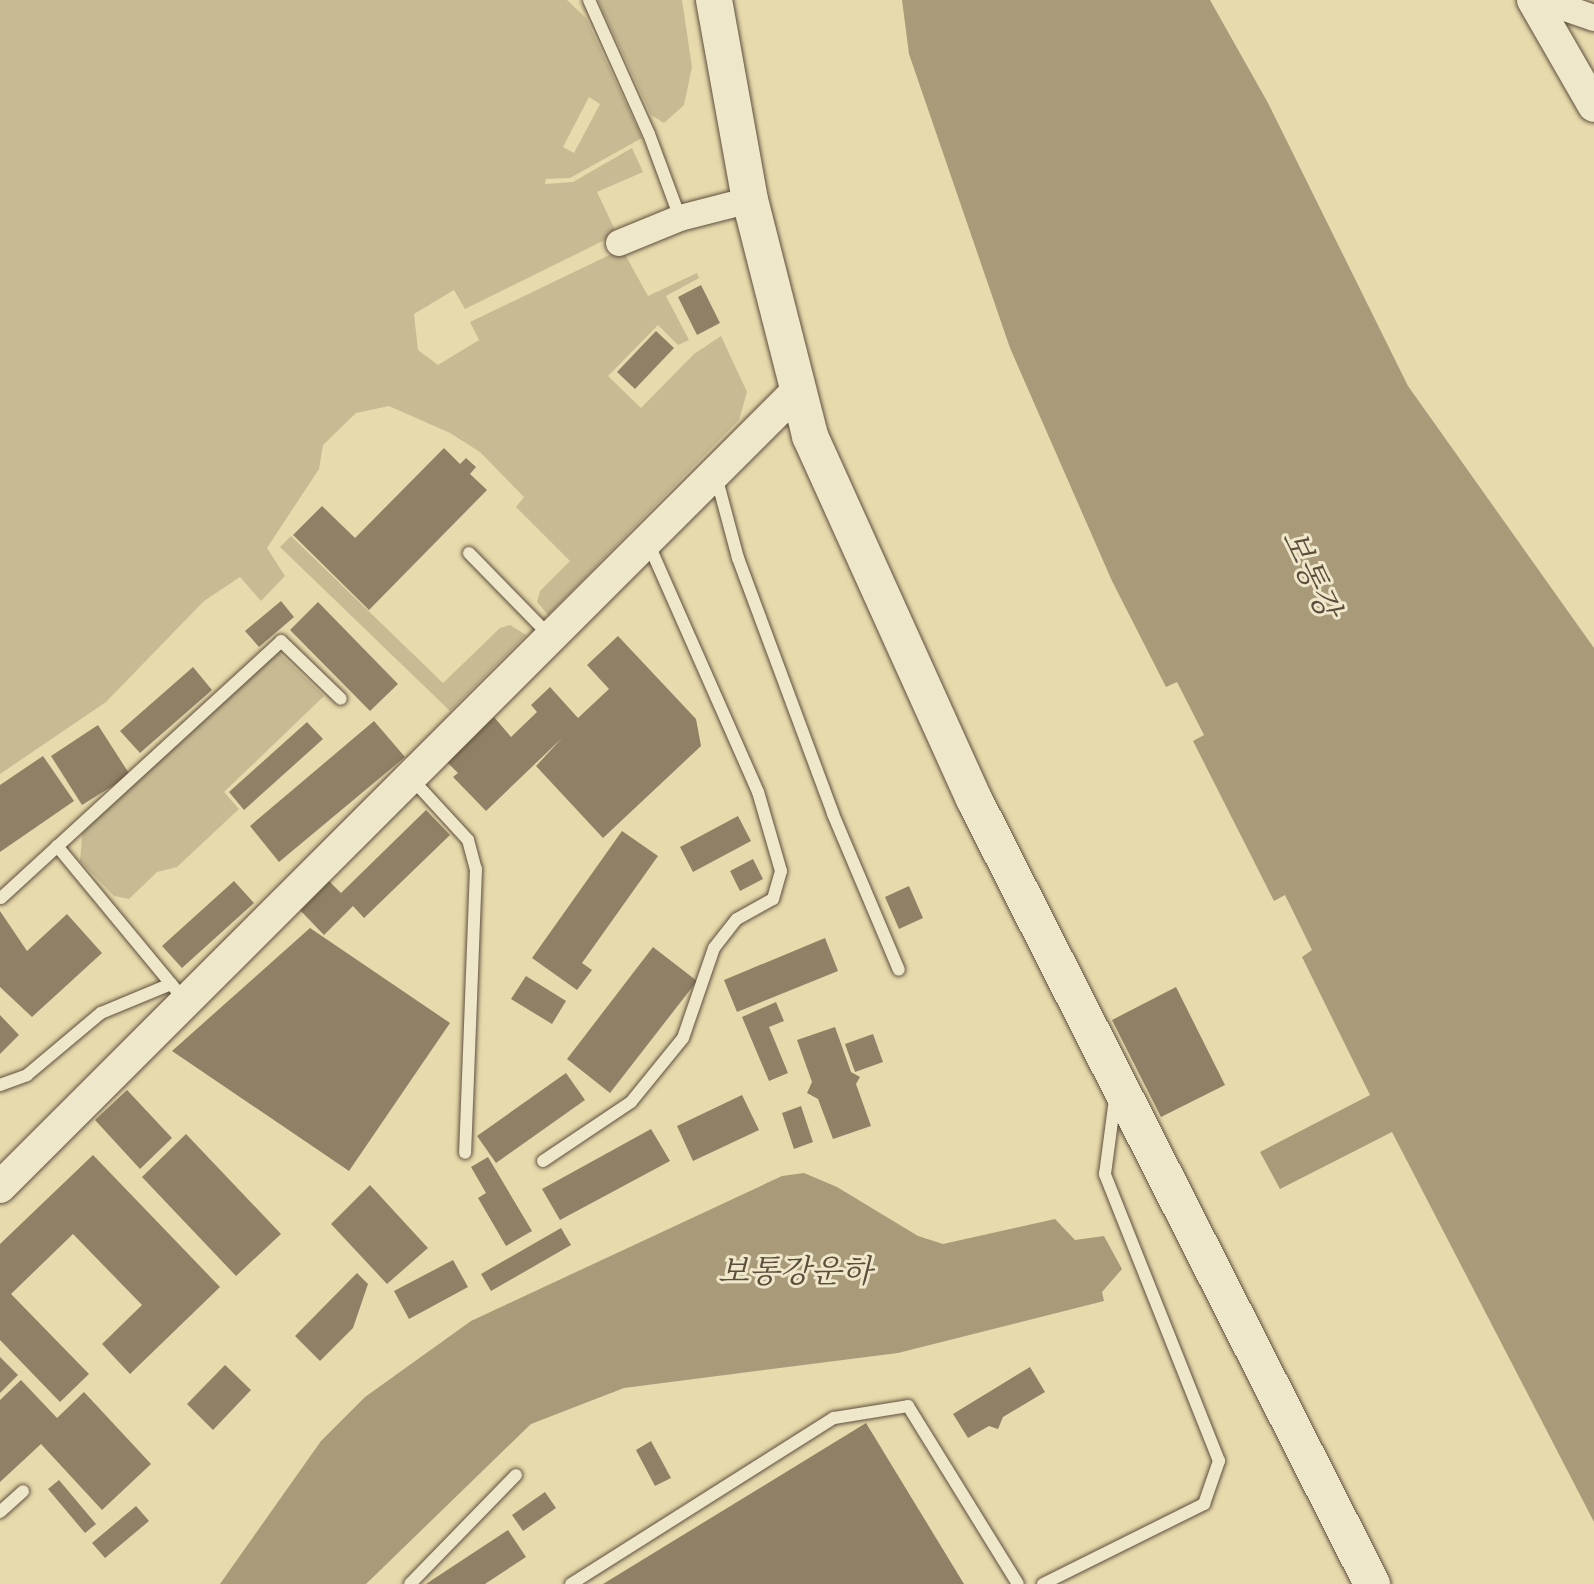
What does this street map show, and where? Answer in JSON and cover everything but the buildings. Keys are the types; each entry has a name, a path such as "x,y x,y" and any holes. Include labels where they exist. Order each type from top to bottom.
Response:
{"main road":[{"path":"714,0 750,200 796,392 810,436 974,799 1372,1584"}],"street":[{"path":"1533,0 1594,106"},
{"path":"1542,0 1594,18"},
{"path":"619,243 680,218 750,200"},
{"path":"0,1187 179,994 410,776 796,392"}],"lane":[{"path":"589,0 649,134 680,218"},
{"path":"715,473 748,587 833,814 899,970"},
{"path":"543,1161 631,1102 683,1038 714,948 737,919 773,899 781,871 758,792 647,542"},
{"path":"469,553 551,638"},
{"path":"1,898 281,641 341,699"},
{"path":"410,776 468,840 476,869 465,1153"},
{"path":"0,1085 27,1075 101,1013 179,994 57,846"},
{"path":"1043,1584 1204,1504 1219,1461 1105,1174 1117,1080"},
{"path":"571,1584 834,1418 908,1406 1018,1584"},
{"path":"410,1584 516,1475"},
{"path":"0,1512 23,1491"}],"shaded area":[{"path":"0,0 567,0 586,18 642,138 570,178 546,179 545,184 573,182 632,148 643,172 597,192 617,234 465,309 454,290 414,314 418,350 438,365 479,340 470,322 622,249 648,296 697,273 699,278 666,296 689,340 678,345 658,325 608,376 641,408 694,354 721,336 747,392 739,420 548,615 537,602 540,591 570,561 516,507 524,497 480,452 450,433 389,406 356,413 323,445 319,469 267,548 285,576 261,601 240,577 204,601 106,702 0,774","holes":["589,97 600,104 574,153 563,147"]},
{"path":"598,0 682,0 692,67 684,105 664,123 651,115"},
{"path":"291,536 443,683 500,628 510,625 526,635 450,711 280,547"},
{"path":"278,652 324,696 224,792 239,809 177,867 157,872 129,899 114,896 80,861 83,825"}],"water":[{"name":"보통강","path":"902,0 1210,0 1268,103 1408,386 1594,648 1594,1522 1392,1132 1280,1189 1260,1152 1370,1095 1302,957 1312,950 1285,895 1274,901 1193,741 1204,735 1177,682 1166,687 1112,581 1010,348 909,54"},
{"name":"보통강운하","path":"804,1173 837,1187 918,1236 943,1244 1055,1219 1075,1240 1104,1236 1122,1269 1102,1292 1104,1301 898,1353 624,1388 531,1424 366,1584 220,1584 321,1441 365,1397 471,1321 782,1176"}]}
